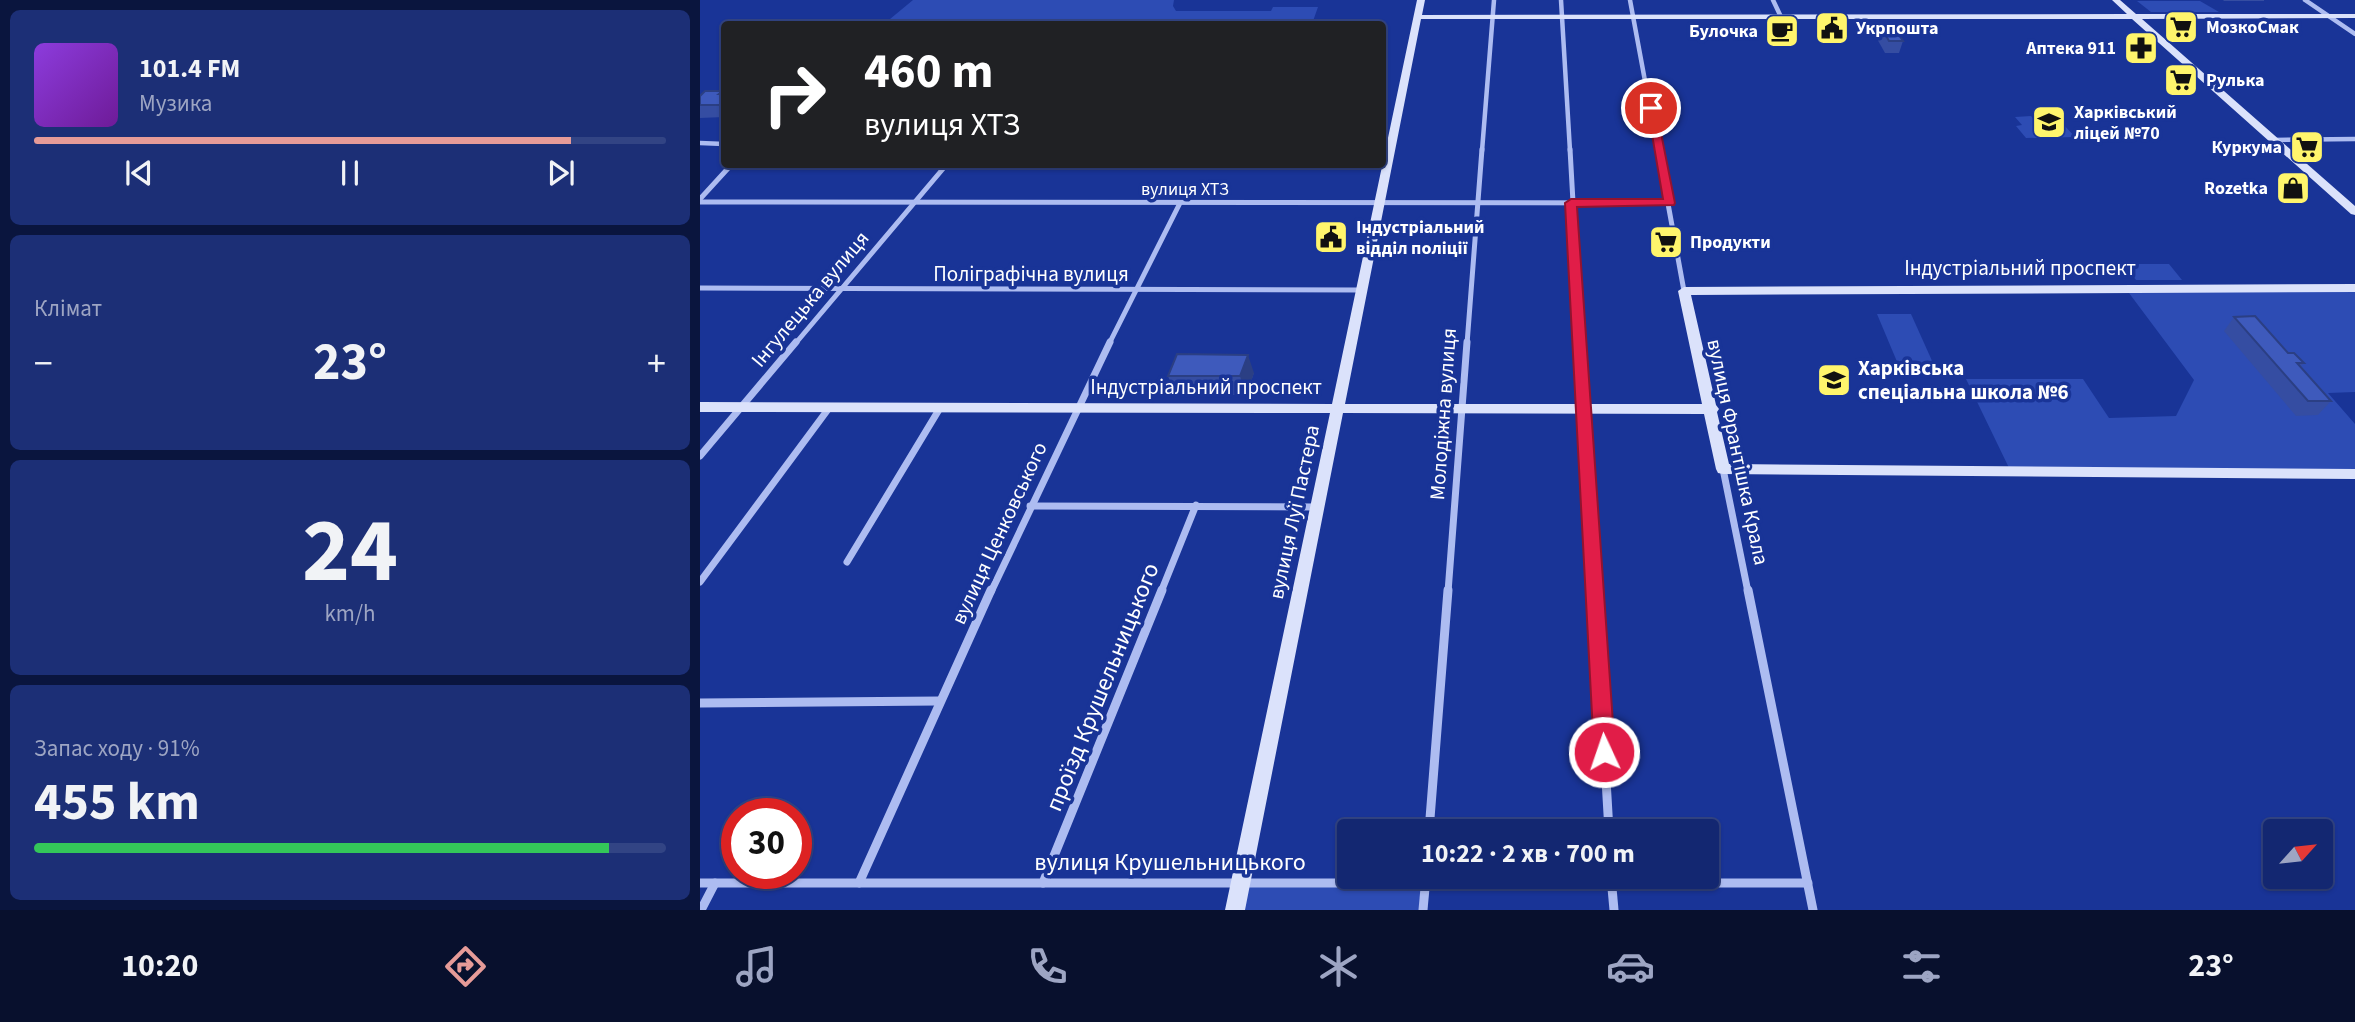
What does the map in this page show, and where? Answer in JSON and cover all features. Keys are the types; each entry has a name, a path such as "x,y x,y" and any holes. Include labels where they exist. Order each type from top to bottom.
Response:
{"street":[{"name":"вулиця Луї Пастера","path":"1386,144 1420,0"},
{"name":"Молодіжна вулиця","path":"1430,819 1494,0"},
{"path":"1561,0 1608,819"},
{"name":"вулиця Франтішка Крала","path":"1630,0 1684,291 1712,409 1813,910"},
{"path":"1773,0 1781,17"},
{"path":"2116,0 2355,212"},
{"path":"2305,0 2355,34"},
{"path":"1417,17 2355,16"},
{"path":"2273,139 2355,139"},
{"path":"700,143 721,144"},
{"path":"700,201 729,168"},
{"name":"Інгулецька вулиця","path":"700,456 944,168"},
{"name":"вулиця Луї Пастера","path":"1235,910 1361,290 1383,168"},
{"name":"вулиця ХТЗ","path":"700,201 1669,203"},
{"name":"вулиця Ценковського","path":"859,883 939,701 1030,506 1180,203"},
{"name":"Поліграфічна вулиця","path":"700,288 1361,290"},
{"name":"Індустріальний проспект","path":"1684,291 2355,288"},
{"name":"Індустріальний проспект","path":"700,407 1712,409"},
{"path":"700,582 829,408"},
{"path":"847,562 940,408"},
{"path":"1723,469 2355,474"},
{"name":"проїзд Крушельницького","path":"1043,883 1196,505"},
{"path":"1030,506 1317,507"},
{"path":"700,703 939,701"},
{"name":"вулиця Крушельницького","path":"700,883 1337,881"},
{"name":"вулиця Крушельницького","path":"1719,882 1808,883"},
{"path":"701,910 715,883"},
{"path":"1423,910 1424,889"},
{"path":"1613,889 1614,910"}],"shaded area":[{"path":"913,0 1174,0 1176,11 1271,11 1273,7 1318,7 1313,21 888,21"},
{"path":"2137,1 2200,1 2219,12 2151,12"},
{"path":"2031,116 2038,125 2064,125 2075,137 2026,138 2016,126 2022,125 2015,117"},
{"path":"2124,264 2169,264 2182,280 2136,280"},
{"path":"2355,288 2355,392 2328,393 2355,424 2355,471 2011,472 1966,379 2083,379 2109,418 2176,416 2194,380 2126,289"},
{"path":"1877,314 1911,314 1933,363 1898,364"},
{"path":"1240,883 1337,883 1337,889 1423,889 1423,910 1235,910"}],"building":[{"path":"1880,25 1893,26 1903,41 1889,41"},
{"path":"705,91 721,91 721,105 700,105 700,96"},
{"path":"2255,316 2288,353 2294,353 2304,363 2297,363 2331,401 2308,401 2234,317"},
{"path":"1177,354 1248,355 1240,376 1168,376"}],"place":[{"name":"МозкоСмак","path":"2181,27"},
{"name":"Укрпошта","path":"1832,28"},
{"name":"Булочка","path":"1782,31"},
{"name":"Аптека 911","path":"2141,48"},
{"name":"Рулька","path":"2181,80"},
{"name":"Харківський ліцей №70","path":"2049,122"},
{"name":"Куркума","path":"2307,147"},
{"name":"Rozetka","path":"2293,188"},
{"name":"Індустріальний відділ поліції","path":"1331,237"},
{"name":"Продукти","path":"1666,242"},
{"name":"Харківська спеціальна школа №6","path":"1834,380"}],"route":[{"path":"1604,752 1571,203 1669,203 1651,108"}]}
